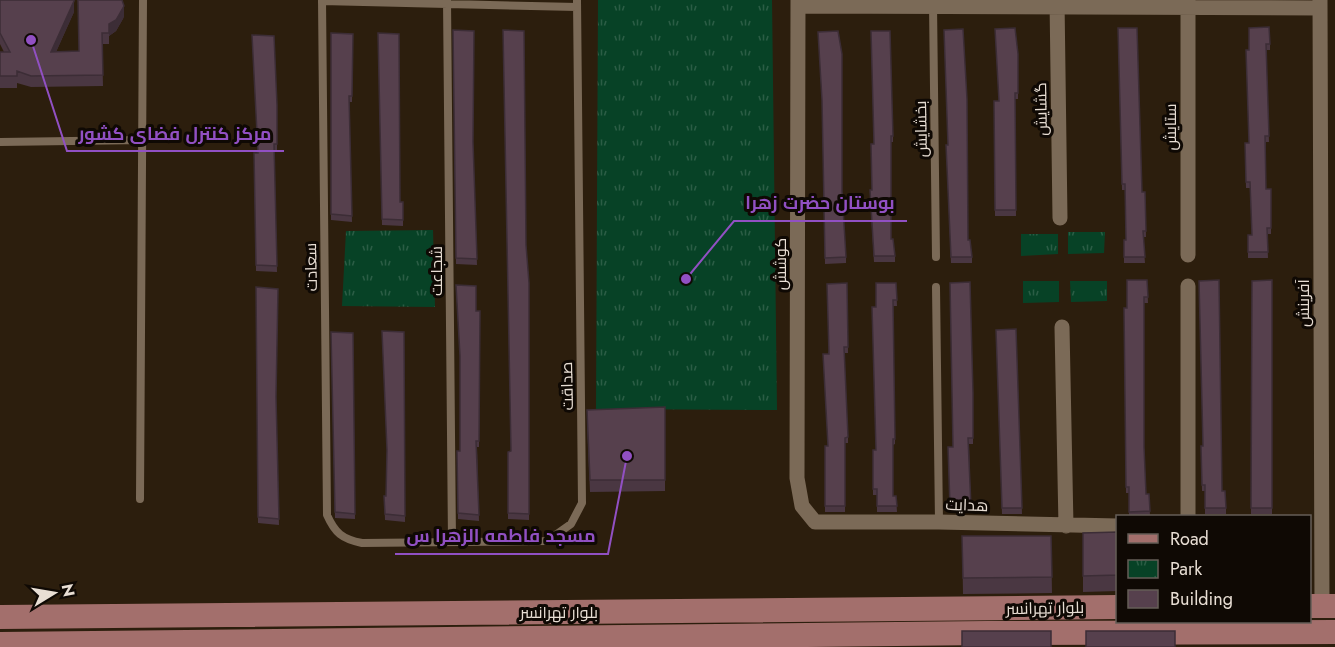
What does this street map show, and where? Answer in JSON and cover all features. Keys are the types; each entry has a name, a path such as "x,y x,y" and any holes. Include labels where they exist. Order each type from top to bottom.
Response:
{"main road":[{"name":"بلوار تهرانسر","path":"0,644 586,642 786,631 1116,607"},
{"name":"بلوار تهرانسر","path":"0,617 586,612 786,631 1327,637"}],"street":[{"path":"798,3 1320,4"},
{"name":"کوشش","path":"798,3 797,478 802,506 815,522"},
{"name":"گشایش","path":"1057,3 1060,218"},
{"name":"ستایش","path":"1188,4 1188,255"},
{"name":"آفرینش","path":"1320,4 1315,529 1322,606"},
{"path":"1188,286 1188,515"},
{"path":"1062,327 1066,526"},
{"name":"هدایت","path":"815,522 1116,526"},
{"path":"586,612 586,642"},
{"path":"382,613 383,643"}],"lane":[{"path":"140,499 142,0"},
{"path":"322,0 577,3"},
{"name":"سعادت","path":"322,0 327,515 334,532"},
{"name":"شجاعت","path":"447,2 452,542"},
{"name":"صداقت","path":"334,532 349,540 362,543 547,541 571,524 582,503 577,3"},
{"name":"بخشایش","path":"933,3 936,257"},
{"path":"0,142 143,140"},
{"path":"936,287 939,522"}],"green space":[{"path":"598,0 772,0 777,410 596,409"},
{"path":"433,230 435,307 342,306 346,231"},
{"path":"1068,232 1105,232 1104,253 1068,254"},
{"path":"1021,234 1058,234 1058,254 1021,256"},
{"path":"1023,281 1059,281 1059,302 1023,303"},
{"path":"1070,281 1107,281 1107,301 1071,302"}],"building":[{"path":"0,0 74,0 51,52 79,51 78,0 122,0 124,6 116,20 109,24 109,33 102,33 103,75 31,76 17,71 17,76 0,76 0,52 10,52 0,33"},
{"path":"1269,27 1270,44 1266,44 1269,136 1265,136 1266,189 1271,189 1271,228 1267,228 1268,252 1248,252 1248,235 1252,235 1250,182 1246,182 1245,143 1249,143 1246,50 1249,50 1249,28"},
{"path":"1015,28 1018,54 1018,93 1015,93 1016,210 995,210 994,101 999,101 995,29"},
{"path":"1118,28 1137,28 1142,192 1145,192 1146,231 1143,231 1145,257 1124,257 1125,184 1122,184"},
{"path":"963,29 967,99 968,240 970,240 972,257 951,257 944,30"},
{"path":"453,30 474,31 473,142 477,259 456,258"},
{"path":"503,30 524,31 526,245 529,283 529,514 508,513 508,452 511,451"},
{"path":"838,31 842,54 842,191 846,257 825,258 822,100 818,32"},
{"path":"871,31 890,31 893,136 891,136 891,239 893,239 895,256 874,256 870,190 872,190 871,144 874,144"},
{"path":"331,33 353,34 352,96 349,96 352,216 331,214"},
{"path":"378,33 399,34 400,202 403,202 403,220 382,219"},
{"path":"252,35 274,36 277,105 277,144 274,144 277,266 256,265 254,153 258,153"},
{"path":"1127,280 1147,280 1148,297 1144,297 1144,447 1146,494 1149,494 1150,511 1129,512 1129,487 1126,487 1124,308 1127,308"},
{"path":"1219,280 1222,491 1225,491 1226,508 1205,508 1205,485 1202,485 1199,281"},
{"path":"1272,280 1272,508 1251,508 1252,281"},
{"path":"970,282 973,438 968,438 971,507 950,507 948,447 953,447 950,283"},
{"path":"847,283 848,347 844,347 848,437 845,438 845,506 825,506 825,446 828,446 823,354 829,354 827,284"},
{"path":"876,283 896,283 897,300 893,300 895,439 893,439 893,496 896,496 897,506 877,506 877,489 873,489 873,450 876,450 872,307 876,307"},
{"path":"456,285 476,286 476,311 480,311 479,441 476,441 479,515 458,513 460,356"},
{"path":"256,287 278,289 276,397 279,519 258,517"},
{"path":"1016,329 1022,508 1002,508 996,330"},
{"path":"382,331 404,332 405,516 385,514 387,450"},
{"path":"331,332 353,333 355,514 335,512"},
{"path":"665,407 665,480 590,480 587,410"},
{"path":"1116,532 1116,575 1083,576 1083,533"},
{"path":"962,536 1051,536 1052,577 963,578"},
{"path":"962,631 1051,631 1051,647 962,647"},
{"path":"1086,631 1175,631 1175,647 1086,647"}],"place":[{"name":"مرکز کنترل فضای کشور","path":"31,40"},
{"name":"بوستان حضرت زهرا","path":"686,279"},
{"name":"مسجد فاطمه الزهرا س","path":"627,456"}]}
